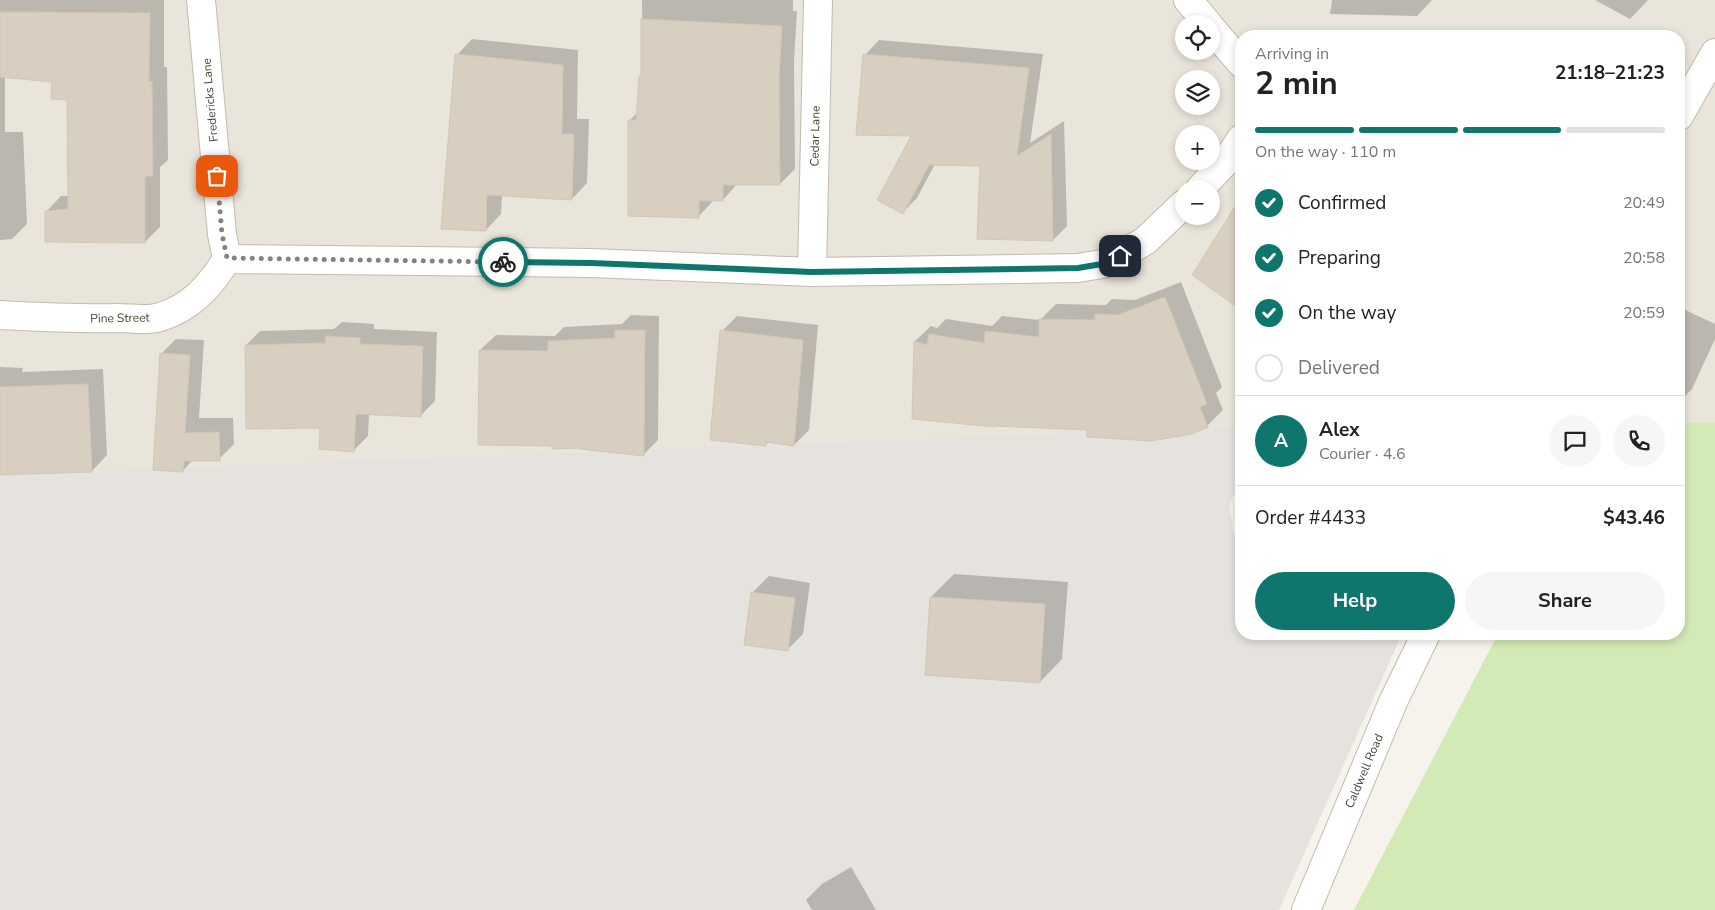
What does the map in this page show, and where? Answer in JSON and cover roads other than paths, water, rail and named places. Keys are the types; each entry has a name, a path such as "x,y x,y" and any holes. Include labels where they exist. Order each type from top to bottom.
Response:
{"street":[{"name":"Fredericks Lane","path":"201,0 222,234 227,258"},
{"name":"Cedar Lane","path":"812,272 818,0"},
{"path":"1188,0 1200,15"},
{"path":"1220,38 1235,56"},
{"path":"1685,103 1715,53"},
{"path":"1208,180 1228,159 1235,148"},
{"path":"227,258 591,263 812,272 1078,268 1108,263 1145,241 1175,213"},
{"name":"Pine Street","path":"0,315 62,318 158,318 195,299 208,287 227,258"},
{"name":"Caldwell Road","path":"1306,910 1393,702 1423,640"}]}
